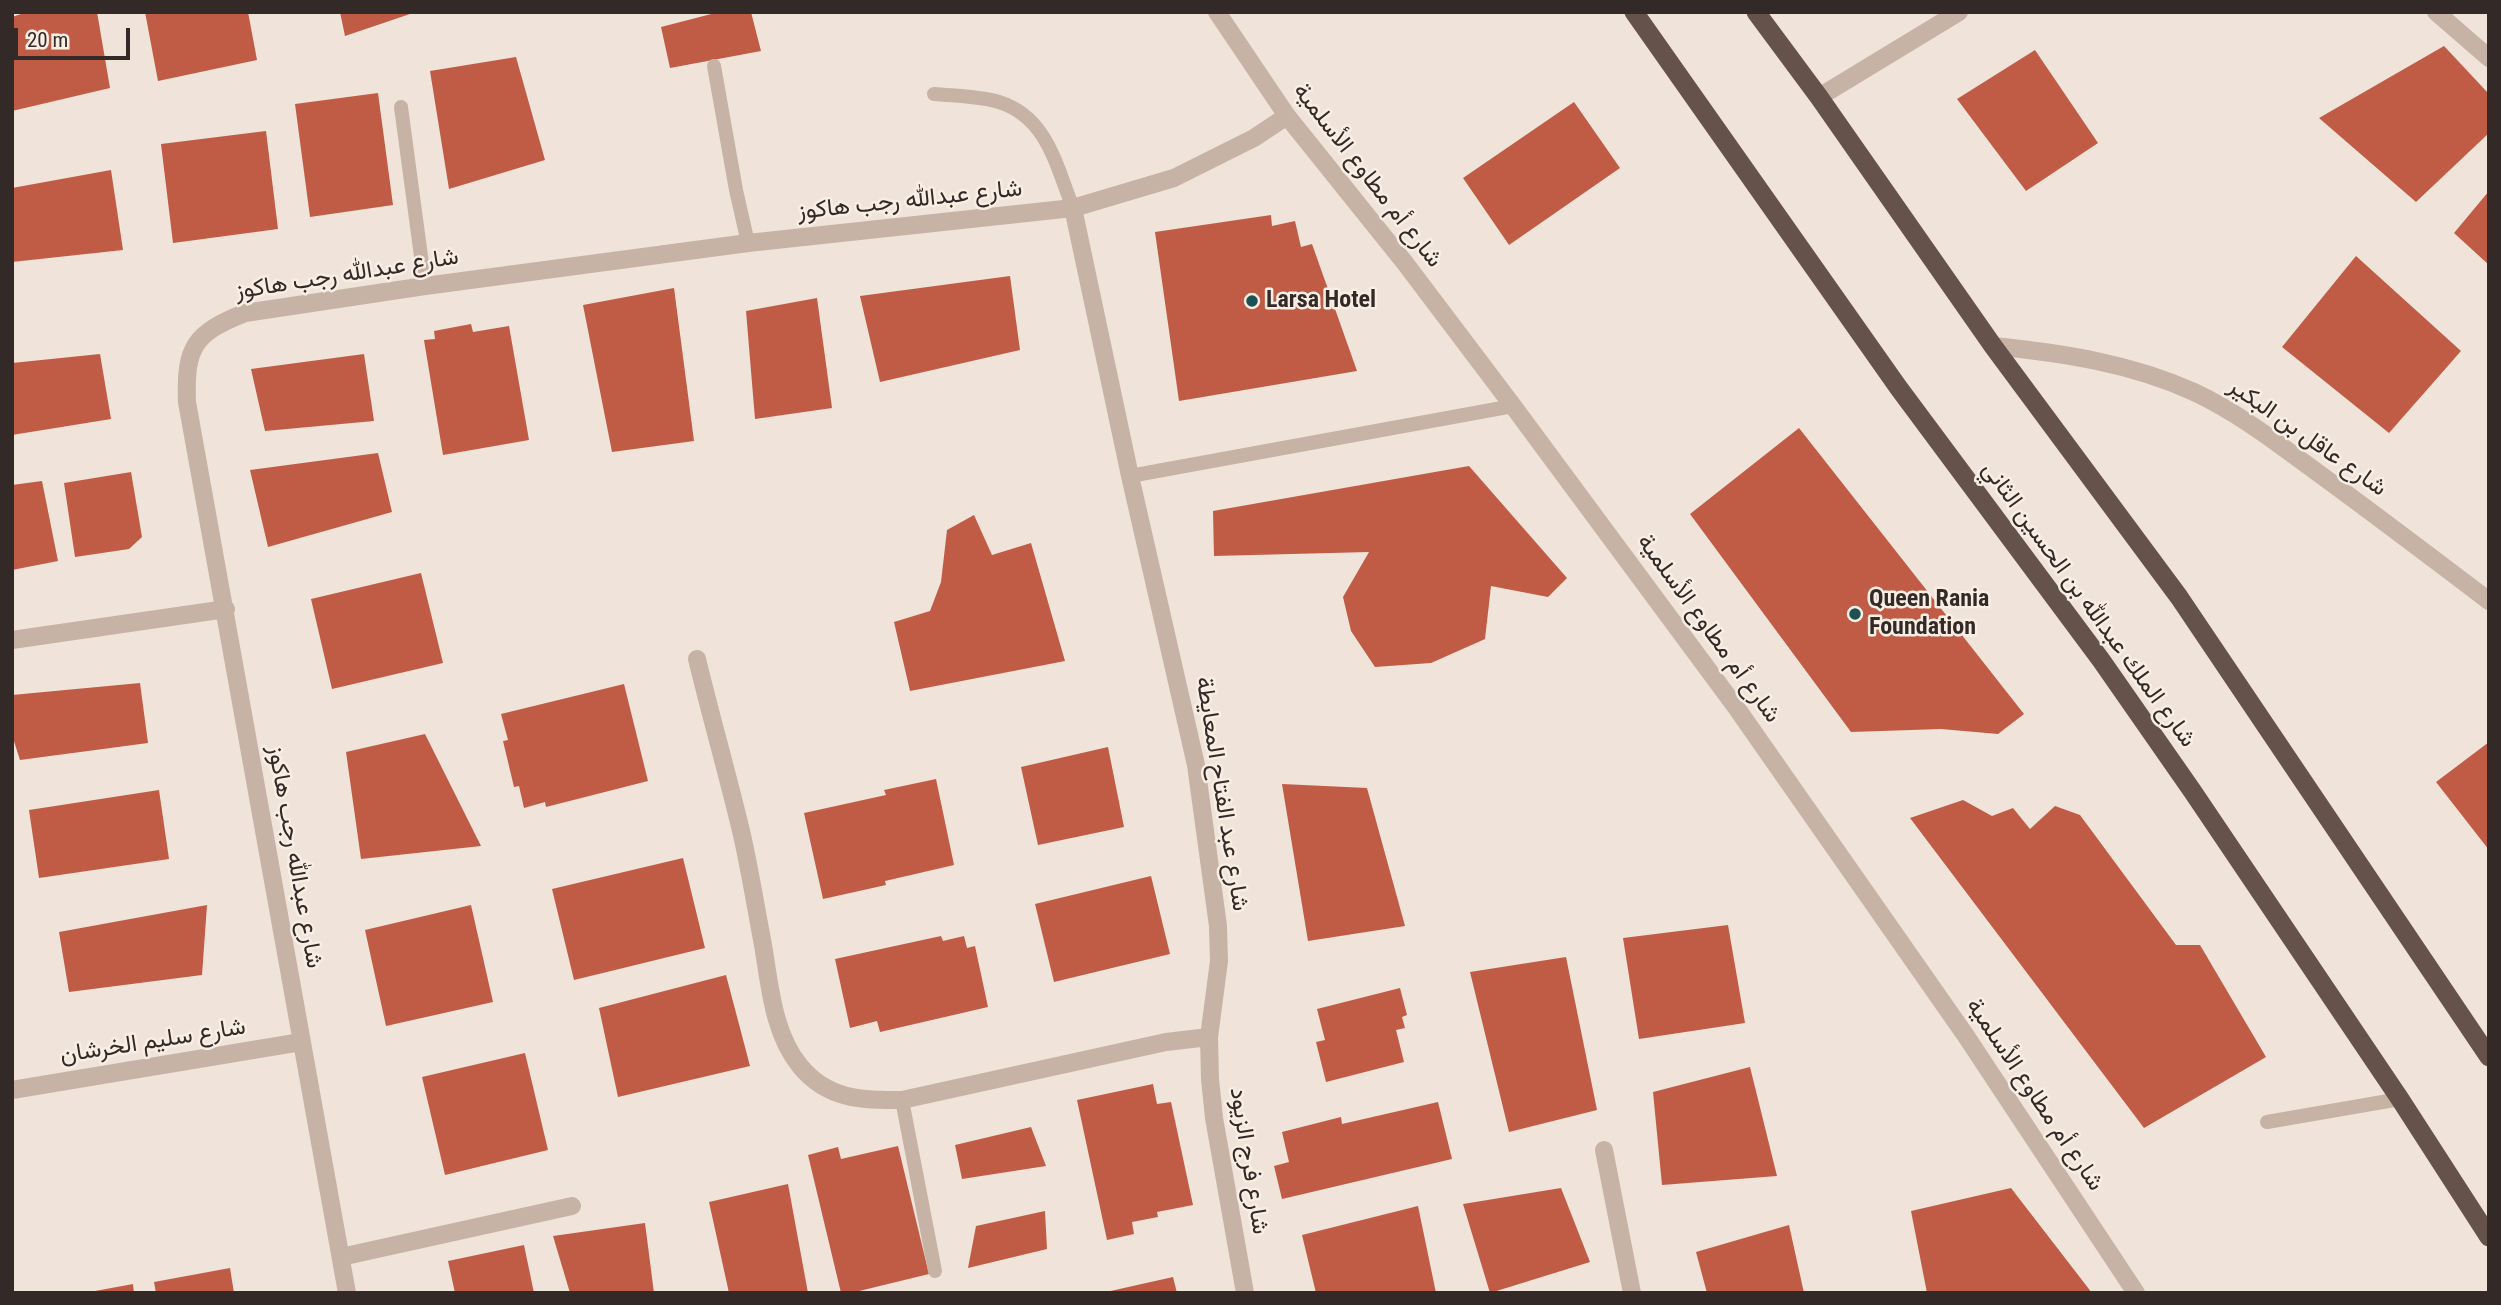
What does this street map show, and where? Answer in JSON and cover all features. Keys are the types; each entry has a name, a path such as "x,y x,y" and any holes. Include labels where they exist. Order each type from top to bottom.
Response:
{"highway":[{"name":"شارع الملك عبدالله بن الحسين الثاني","path":"1634,12 1898,387 2101,660 2400,1099 2489,1237"},
{"path":"1756,12 1819,97 1993,346 2179,597 2489,1058"}],"street":[{"name":"شارع أم مطاوع الأسلمية","path":"1217,12 1287,116 1405,263 1513,406 1805,805 1966,1036 2136,1293"},
{"path":"1819,97 1959,12"},
{"path":"2437,12 2489,58"},
{"name":"شارع عبدالله رجب هاكوز","path":"347,1293 187,402 188,358 200,338 217,324 245,313 425,286 748,243 1073,208 1174,178 1254,138 1287,116"},
{"name":"شارع عبد الفتاح المعايطة","path":"1073,208 1130,476 1188,727 1207,834 1219,937 1219,961 1209,1037"},
{"name":"شارع عاقل بن البكير","path":"1993,346 2068,354 2105,362 2193,391 2222,406 2343,491 2489,601"},
{"path":"12,640 226,609"},
{"path":"696,659 744,848 773,1004 784,1043 801,1066 822,1087 865,1100 902,1100 1166,1042 1209,1037"},
{"name":"شارع فرج الزيود","path":"1209,1037 1214,1118 1245,1293"},
{"name":"شارع سليم الخرشان","path":"12,1090 301,1042"},
{"path":"1604,1150 1632,1293"},
{"path":"341,1256 572,1206"}],"lane":[{"path":"714,66 748,243"},
{"path":"934,94 997,101 1024,113 1040,129 1073,208"},
{"path":"401,107 425,286"},
{"path":"1130,476 1513,406"},
{"path":"2267,1122 2400,1099"},
{"path":"902,1100 935,1271"}],"building":[{"path":"27,12 97,12 110,88 12,111 12,17"},
{"path":"145,12 248,12 257,60 158,81"},
{"path":"340,12 413,12 413,13 345,36"},
{"path":"719,12 751,12 761,51 670,68 661,27"},
{"path":"2444,46 2489,94 2489,133 2416,202 2319,118"},
{"path":"2035,50 2098,143 2026,191 1957,99"},
{"path":"516,57 545,160 449,189 430,71"},
{"path":"378,93 393,205 310,217 295,104"},
{"path":"1574,102 1620,168 1509,245 1463,178"},
{"path":"266,131 278,229 173,243 161,144"},
{"path":"111,170 123,250 12,262 12,188"},
{"path":"2489,191 2489,265 2454,233"},
{"path":"1271,215 1272,226 1295,221 1301,247 1312,244 1357,371 1179,401 1155,232"},
{"path":"2356,256 2461,351 2389,433 2282,347"},
{"path":"1010,276 1020,350 880,382 860,296"},
{"path":"674,288 694,441 612,452 583,305"},
{"path":"817,298 832,408 755,419 746,311"},
{"path":"471,324 473,332 509,326 529,440 443,455 424,340 435,339 434,331"},
{"path":"100,354 111,419 12,435 12,363"},
{"path":"364,354 374,421 265,431 251,369"},
{"name":"Queen Rania Foundation","path":"1799,428 2024,714 1998,734 1941,729 1851,732 1690,514"},
{"path":"378,453 392,512 268,547 250,470"},
{"path":"1469,466 1567,578 1548,597 1491,586 1485,639 1431,663 1375,667 1351,631 1343,597 1369,552 1214,556 1213,511"},
{"path":"131,472 142,537 129,549 75,557 64,483"},
{"path":"42,481 58,561 12,570 12,485"},
{"path":"974,515 992,555 1031,543 1065,661 910,691 894,622 930,611 941,582 947,530"},
{"path":"421,573 443,663 332,689 311,599"},
{"path":"140,683 148,743 20,760 12,735 12,695"},
{"path":"624,684 648,781 546,807 545,802 524,808 519,786 514,787 503,741 508,740 501,714"},
{"path":"425,734 481,846 361,859 346,752"},
{"path":"2489,742 2489,850 2436,782"},
{"path":"1108,747 1124,827 1038,845 1021,767"},
{"path":"936,779 954,865 885,881 886,885 823,899 804,813 886,795 884,790"},
{"path":"1282,784 1367,788 1405,926 1308,941"},
{"path":"159,790 169,859 39,878 29,810"},
{"path":"1963,800 1992,816 2013,808 2030,829 2055,806 2080,815 2176,945 2200,945 2266,1057 2144,1128 1910,818"},
{"path":"683,858 705,948 574,980 552,889"},
{"path":"1151,876 1170,954 1054,982 1035,904"},
{"path":"207,905 202,975 69,992 59,932"},
{"path":"471,905 493,1002 386,1026 365,930"},
{"path":"1728,925 1745,1023 1639,1039 1623,938"},
{"path":"941,936 943,941 964,936 967,948 975,946 988,1007 880,1032 877,1021 850,1028 835,959"},
{"path":"1566,957 1597,1110 1509,1132 1470,972"},
{"path":"726,975 750,1066 618,1097 599,1008"},
{"path":"1400,988 1407,1015 1402,1017 1405,1028 1396,1030 1404,1062 1326,1082 1316,1042 1325,1040 1317,1009"},
{"path":"525,1053 548,1150 445,1175 422,1077"},
{"path":"1750,1067 1777,1176 1662,1185 1653,1092"},
{"path":"1153,1084 1157,1104 1171,1102 1193,1205 1157,1212 1158,1217 1132,1222 1134,1234 1107,1240 1077,1100"},
{"path":"1438,1102 1452,1159 1282,1199 1274,1166 1289,1162 1282,1132 1341,1117 1342,1124"},
{"path":"1031,1127 1046,1166 962,1179 955,1145"},
{"path":"898,1146 929,1274 851,1293 841,1293 808,1155 838,1147 841,1159"},
{"path":"788,1184 808,1293 729,1293 709,1202"},
{"path":"1561,1188 1590,1262 1490,1293 1463,1204"},
{"path":"2011,1188 2092,1293 1927,1293 1911,1211"},
{"path":"1418,1206 1436,1293 1316,1293 1302,1235"},
{"path":"1045,1211 1047,1249 968,1268 976,1226"},
{"path":"645,1223 654,1293 570,1293 553,1236"},
{"path":"1789,1225 1804,1293 1707,1293 1696,1252"},
{"path":"524,1245 534,1293 455,1293 448,1261"},
{"path":"230,1268 234,1293 156,1293 154,1282"},
{"path":"1173,1277 1177,1293 1106,1292"},
{"path":"133,1284 134,1293 95,1293 95,1291"}],"place":[{"name":"Larsa Hotel","path":"1252,301"},
{"name":"Queen Rania Foundation","path":"1855,614"}]}
